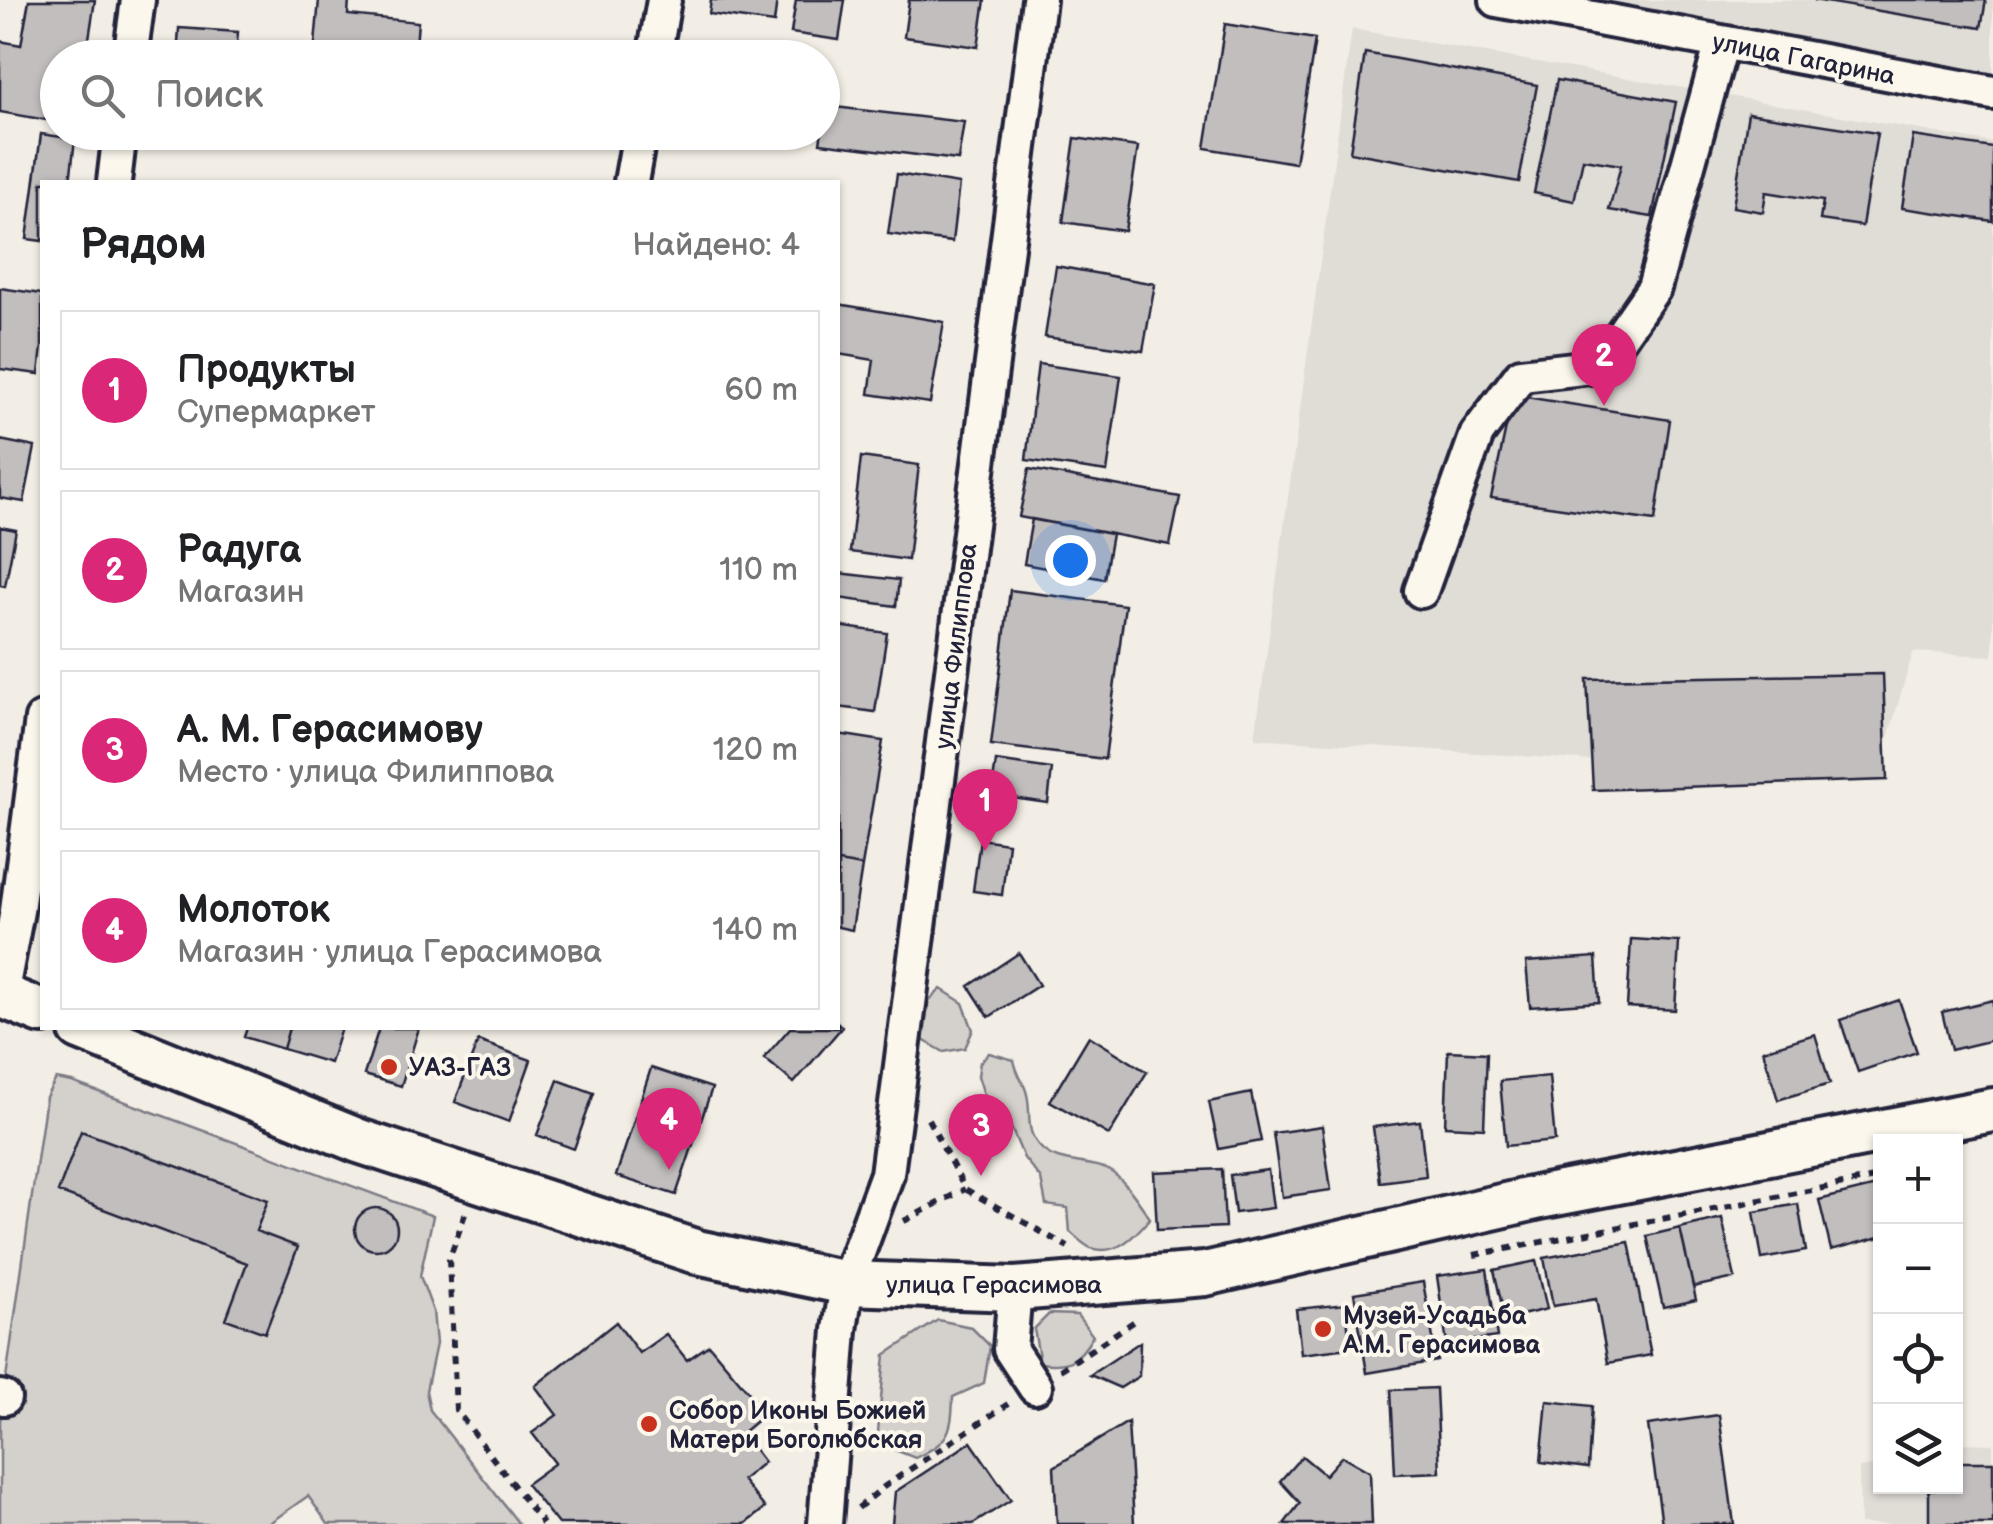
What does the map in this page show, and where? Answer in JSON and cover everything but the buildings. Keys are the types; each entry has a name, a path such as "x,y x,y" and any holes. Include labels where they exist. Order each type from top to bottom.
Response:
{"main road":[{"path":"0,997 40,1011"},
{"name":"улица Герасимова","path":"85,1030 359,1141 462,1176 697,1252 847,1283 1015,1289 1205,1274 1540,1197 1993,1110"}],"street":[{"path":"132,40 138,0"},
{"path":"657,40 664,0"},
{"name":"улица Филиппова","path":"837,1520 840,1330 847,1283 887,1174 1039,0"},
{"name":"улица Гагарина","path":"1497,0 1993,94"},
{"path":"1421,590 1477,434 1521,375 1600,366 1654,288 1722,42"},
{"path":"114,180 118,150"},
{"path":"631,180 637,150"},
{"path":"0,997 17,910 40,734"},
{"path":"1015,1289 1010,1349 1034,1387"}],"path":[{"path":"900,1065 965,1190 1083,1256"},
{"path":"1470,1256 1873,1178"},
{"path":"862,1242 965,1190"},
{"path":"458,1226 448,1260 456,1410 544,1524"},
{"path":"837,1520 1136,1319 1156,1316"}],"shaded area":[{"path":"1575,0 1993,0 1993,81"},
{"path":"1352,29 1993,143 1993,656 1913,652 1876,780 1255,738"},
{"path":"941,989 963,1003 973,1030 965,1048 944,1052 923,1040 922,1007"},
{"path":"989,1053 1014,1060 1027,1096 1032,1134 1041,1148 1064,1160 1108,1170 1120,1179 1150,1218 1125,1243 1109,1250 1089,1247 1070,1232 1068,1208 1046,1205 1041,1179 1024,1158 1007,1118 988,1107 978,1076 980,1062"},
{"path":"56,1079 433,1216 420,1276 433,1311 436,1344 426,1391 430,1410 519,1524 328,1524 308,1496 268,1524 0,1524 0,1421 46,1097"},
{"path":"1049,1314 1077,1315 1093,1336 1072,1360 1040,1363 1034,1329"},
{"path":"938,1320 971,1327 990,1346 984,1383 953,1397 946,1435 935,1447 915,1458 877,1443 885,1355"},
{"path":"1963,1443 1993,1444 1993,1524 1860,1524 1859,1468 1873,1466 1873,1494 1963,1494"}],"place":[{"name":"Радуга","path":"1604,406"},
{"name":"Продукты","path":"985,851"},
{"name":"УАЗ-ГАЗ","path":"389,1067"},
{"name":"Молоток","path":"669,1170"},
{"name":"А. М. Герасимову","path":"981,1176"},
{"name":"Музей-Усадьба А.М. Герасимова","path":"1323,1329"},
{"name":"Собор Иконы Божией Матери Боголюбская","path":"649,1424"}]}
